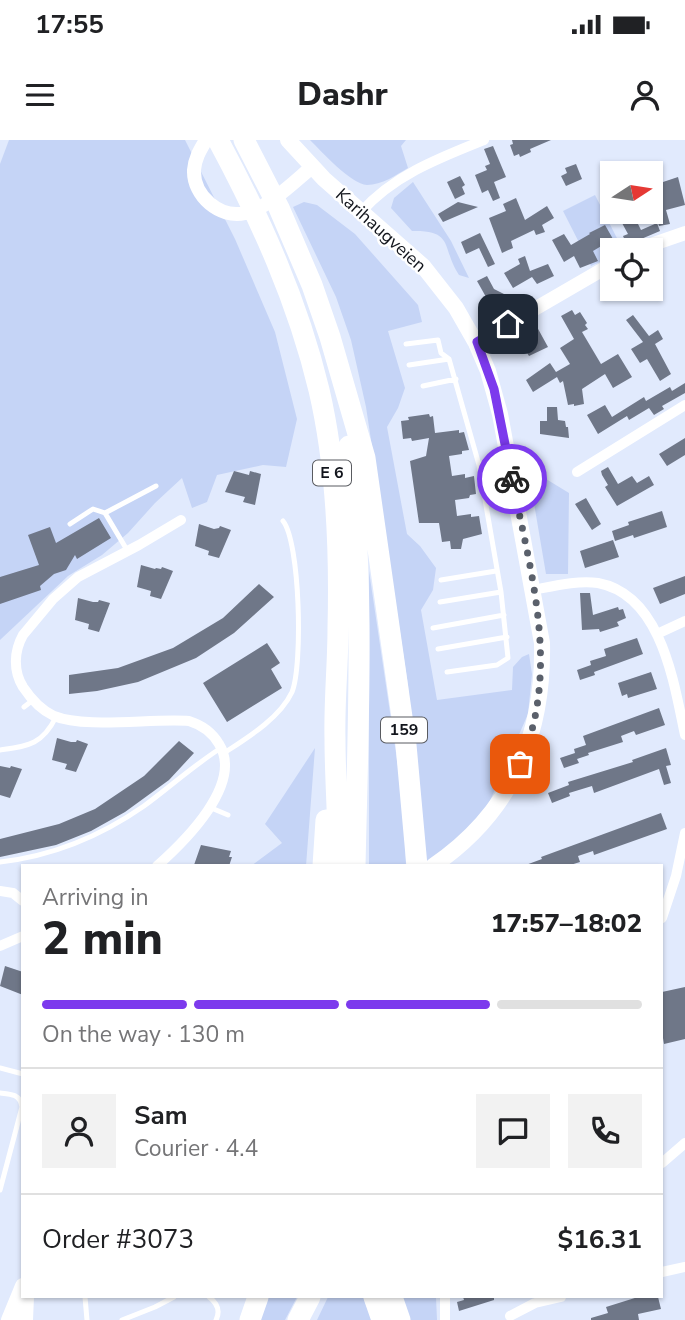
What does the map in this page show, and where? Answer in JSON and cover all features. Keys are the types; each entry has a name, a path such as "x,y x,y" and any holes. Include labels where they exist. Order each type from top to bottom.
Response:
{"highway":[{"name":"E 6","path":"218,140 282,272 316,379 328,436 336,515 338,584 335,738 339,816 338,864"},
{"name":"E 6","path":"244,140 279,208 312,285 341,378 354,489 358,584 355,864"},
{"name":"159","path":"341,378 365,458 371,496 406,745 417,864"},
{"path":"323,864 335,738"},
{"path":"250,1320 258,1298"},
{"path":"298,1320 309,1298"},
{"path":"374,1298 382,1320"},
{"path":"392,1298 400,1320"}],"main road":[{"name":"Karihaugveien","path":"288,140 312,167 428,271 456,308 477,342 494,389 508,457 542,643 537,715 530,741 513,779 496,807 463,843 436,864"},
{"path":"9,1320 21,1291"},
{"path":"25,1320 26,1298"}],"street":[{"path":"206,140 196,156 196,181 205,199 221,211 238,214 253,210 312,167"},
{"path":"361,212 382,192 413,171 484,140"},
{"path":"663,241 685,233"},
{"path":"477,342 600,271"},
{"path":"577,472 685,405"},
{"path":"159,864 180,845 209,807 225,772 223,751 211,733 189,721 87,722 56,717 29,704 16,669 18,643 23,635 71,582 181,520"},
{"path":"533,590 587,582 618,590 640,607 657,634 676,690 685,735"},
{"path":"657,634 685,621"},
{"path":"663,915 676,876 685,833"},
{"path":"0,891 13,893 21,899"},
{"path":"0,946 21,937"},
{"path":"663,1162 685,1143"},
{"path":"663,1272 685,1267"},
{"path":"445,1298 445,1320"},
{"path":"510,1316 535,1303 557,1298"}],"lane":[{"path":"406,344 438,340 441,353 449,359 456,379 480,465 507,637 508,657 497,665 447,671"},
{"path":"409,365 449,359"},
{"path":"423,386 456,379"},
{"path":"480,465 508,457"},
{"path":"105,513 156,486"},
{"path":"70,524 93,509 105,513 127,551"},
{"path":"0,862 44,854 90,838 146,805 198,763 244,740 275,714 292,691 299,623 291,539 283,521"},
{"path":"441,580 496,571"},
{"path":"440,602 501,592"},
{"path":"433,628 504,615"},
{"path":"438,649 507,637"},
{"path":"0,750 32,744 43,735 56,717"},
{"path":"209,807 229,815"},
{"path":"0,1068 21,1073"},
{"path":"0,1093 15,1095 21,1100"},
{"path":"0,1189 21,1114"},
{"path":"85,1298 87,1320"},
{"path":"122,1320 172,1298"},
{"path":"210,1298 218,1307 216,1320"}],"shaded area":[{"path":"9,140 185,140 235,239 275,332 297,419 286,467 263,465 217,475 207,502 192,508 182,478 128,533 102,555 68,576 0,640 0,164"},
{"path":"310,140 406,140 401,146 408,168 378,183 360,183 337,167"},
{"path":"413,182 451,241 469,278 459,275 441,237 426,231 412,231 391,208 394,198"},
{"path":"595,195 600,205 600,224 610,224 617,238 600,238 600,262 591,266 563,211"},
{"path":"304,202 317,205 355,234 418,305 422,322 388,331 405,388 387,427 407,534 420,546 436,568 433,590 421,610 437,700 512,690 513,667 529,654 532,674 528,714 482,819 428,864 426,864 408,685 366,407 351,340 336,297 293,207"},
{"path":"528,468 569,493 568,574 546,574"},
{"path":"369,571 403,800 406,864 369,864"},
{"path":"315,748 306,864 254,864 282,843 265,824"},
{"path":"268,1298 296,1298 285,1320 260,1320"},
{"path":"328,1298 363,1298 372,1320 317,1320"},
{"path":"399,1298 436,1298 437,1320 410,1320"}],"building":[{"path":"512,140 551,140 530,149 531,152 520,157 519,154 514,156 510,145 513,144"},
{"path":"493,146 506,177 494,182 500,198 493,201 488,190 482,193 475,175 487,170 485,166 490,164 484,149"},
{"path":"576,164 582,179 566,186 561,176 567,173 565,168"},
{"path":"460,176 465,185 462,187 465,194 455,199 447,182"},
{"path":"678,177 685,205 666,210 670,224 659,226 663,224 663,182"},
{"path":"516,198 525,220 547,206 554,218 542,225 545,232 536,235 534,230 511,241 513,248 502,253 489,218 506,211 503,204"},
{"path":"458,202 478,207 443,222 438,214"},
{"path":"623,224 638,224 641,230 657,224 660,231 644,238 624,238 628,234"},
{"path":"605,225 612,238 600,238 600,247 593,251 598,261 580,268 574,256 564,262 552,240 564,234 571,245"},
{"path":"480,233 495,264 488,267 479,248 466,254 461,242"},
{"path":"525,256 530,271 548,264 554,276 537,284 532,277 513,288 504,273 520,264 518,259"},
{"path":"487,276 494,289 508,296 502,306 486,297 477,281"},
{"path":"572,310 575,315 580,312 587,323 585,325 588,329 582,332 601,364 618,354 632,377 613,388 605,374 582,389 584,404 574,406 568,405 563,381 560,383 557,377 533,392 526,380 550,363 556,372 570,364 560,348 574,339 561,316"},
{"path":"633,315 649,336 658,330 663,339 655,344 671,374 660,381 647,359 640,363 631,349 643,342 626,320"},
{"path":"530,323 533,329 537,327 548,347 529,356 520,341 525,338 520,328"},
{"path":"685,383 685,393 662,406 664,409 654,415 649,408 629,420 627,416 598,434 587,415 605,405 612,417 644,397 646,401 670,387 672,391"},
{"path":"547,407 557,407 558,420 565,421 569,438 540,434 540,421 547,421"},
{"path":"429,414 430,417 433,416 435,433 459,430 459,433 464,432 469,450 449,456 452,476 474,476 476,494 455,500 457,516 479,516 482,534 463,539 461,549 451,549 450,541 442,542 439,523 419,523 410,461 426,456 429,438 412,441 411,438 403,439 401,421 409,420 408,417"},
{"path":"685,438 685,455 667,466 659,454"},
{"path":"608,467 618,484 632,476 637,483 649,476 654,485 617,506 605,487 608,485 601,471"},
{"path":"234,471 249,475 250,471 261,474 255,505 243,502 245,497 225,492"},
{"path":"586,498 601,524 592,530 575,504"},
{"path":"662,511 667,527 615,541 612,531 629,525 628,522"},
{"path":"99,518 111,538 77,559 75,555 66,570 54,574 40,586 41,590 0,604 0,577 39,565 28,535 50,527 56,543"},
{"path":"199,524 214,529 220,526 231,530 219,558 208,555 209,551 195,546"},
{"path":"613,540 619,557 585,568 580,551"},
{"path":"141,565 173,571 161,599 150,596 151,591 137,587"},
{"path":"685,576 685,594 660,604 653,588"},
{"path":"259,584 274,597 234,633 196,658 138,682 69,694 69,675 118,668 173,648 223,618"},
{"path":"580,593 590,593 593,615 618,607 619,610 623,609 626,618 617,622 619,626 600,632 599,629 582,630"},
{"path":"78,598 110,603 99,632 88,629 89,624 75,620"},
{"path":"637,638 643,654 580,680 577,670 591,665 590,661 606,656 604,649"},
{"path":"267,643 280,663 271,669 282,688 227,722 203,683"},
{"path":"651,672 657,689 628,698 627,694 622,696 618,683"},
{"path":"659,708 665,725 636,735 634,731 621,736 623,742 588,753 589,755 577,759 579,763 564,768 560,758 575,753 574,749 586,745 583,736"},
{"path":"57,738 88,744 76,772 65,769 67,764 52,760"},
{"path":"179,741 194,753 169,780 125,812 91,831 56,845 0,857 0,839 59,824 95,809 144,776"},
{"path":"666,748 671,765 666,766 671,783 664,785 659,769 594,793 592,786 569,793 570,796 552,803 548,793 569,785 568,782 633,762 632,760"},
{"path":"0,766 22,769 10,798 0,795"},
{"path":"661,813 667,829 594,855 593,851 578,856 580,862 574,864 528,864 542,859 541,857"},
{"path":"201,845 231,851 230,864 194,864"},
{"path":"5,966 21,971 21,994 0,986"},
{"path":"685,987 685,1039 664,1044 663,1038 663,992"},
{"path":"463,1298 494,1298 459,1311 457,1302"},
{"path":"635,1298 658,1298 661,1309 638,1314 639,1320 591,1320 608,1313 606,1307"}],"way so far":[{"path":"512,479 542,643 542,678 537,715 533,733 520,764"}],"route":[{"path":"508,324 477,342 494,389 512,479"}]}
